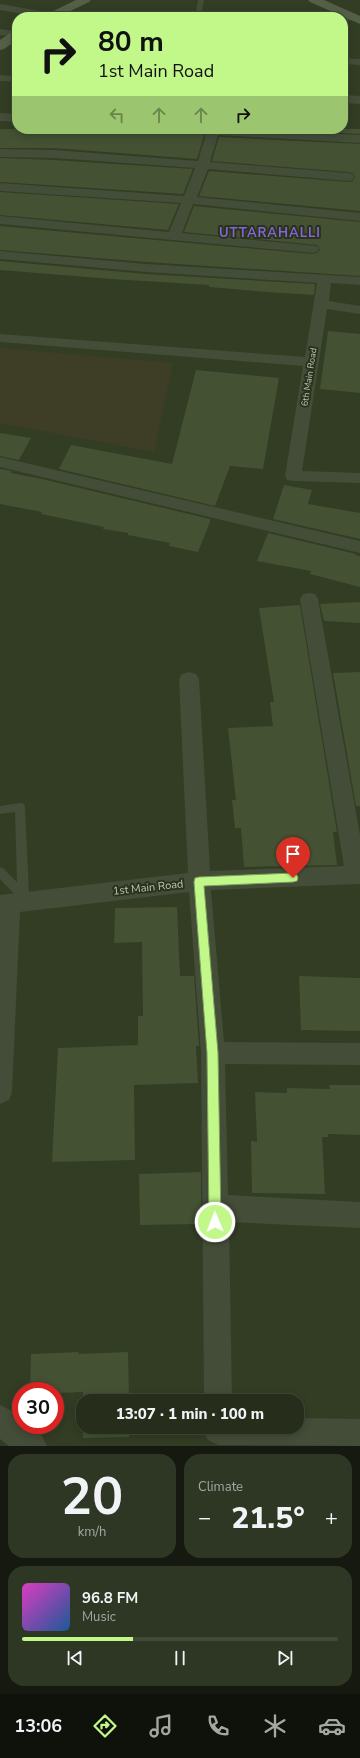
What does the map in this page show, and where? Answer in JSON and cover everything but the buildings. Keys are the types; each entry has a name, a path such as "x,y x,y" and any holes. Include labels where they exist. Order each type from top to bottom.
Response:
{"main road":[{"path":"58,12 84,0"},
{"path":"314,0 338,12"}],"street":[{"path":"0,7 28,12"},
{"path":"348,61 360,62"},
{"path":"0,78 12,79"},
{"path":"348,99 360,100"},
{"path":"0,117 12,118"},
{"path":"174,236 204,165 212,134"},
{"path":"250,134 360,140"},
{"path":"0,153 54,154 348,177"},
{"path":"0,187 189,200 360,217"},
{"path":"0,220 312,249"},
{"path":"0,255 146,268 360,282"},
{"name":"6th Main Road","path":"324,279 293,476 360,478"},
{"path":"320,304 360,310"},
{"path":"0,338 311,362"},
{"path":"0,462 360,546"},
{"path":"309,599 358,875"},
{"path":"189,678 199,882 213,1053 218,1394"},
{"name":"1st Main Road","path":"12,900 199,882 358,875"},
{"path":"0,1092 12,900"},
{"path":"213,1053 360,1054"},
{"path":"215,1208 360,1214"},
{"path":"0,1420 32,1446"},
{"path":"304,1434 360,1434"}],"lane":[{"path":"199,12 201,0"},
{"path":"0,810 20,807 12,900"},
{"path":"0,872 12,900"}],"shaded area":[{"path":"0,348 173,363 154,452 0,423"}],"district":[{"name":"UTTARAHALLI","path":"270,232"}],"route":[{"path":"215,1222 213,1053 199,882 293,878"}]}
